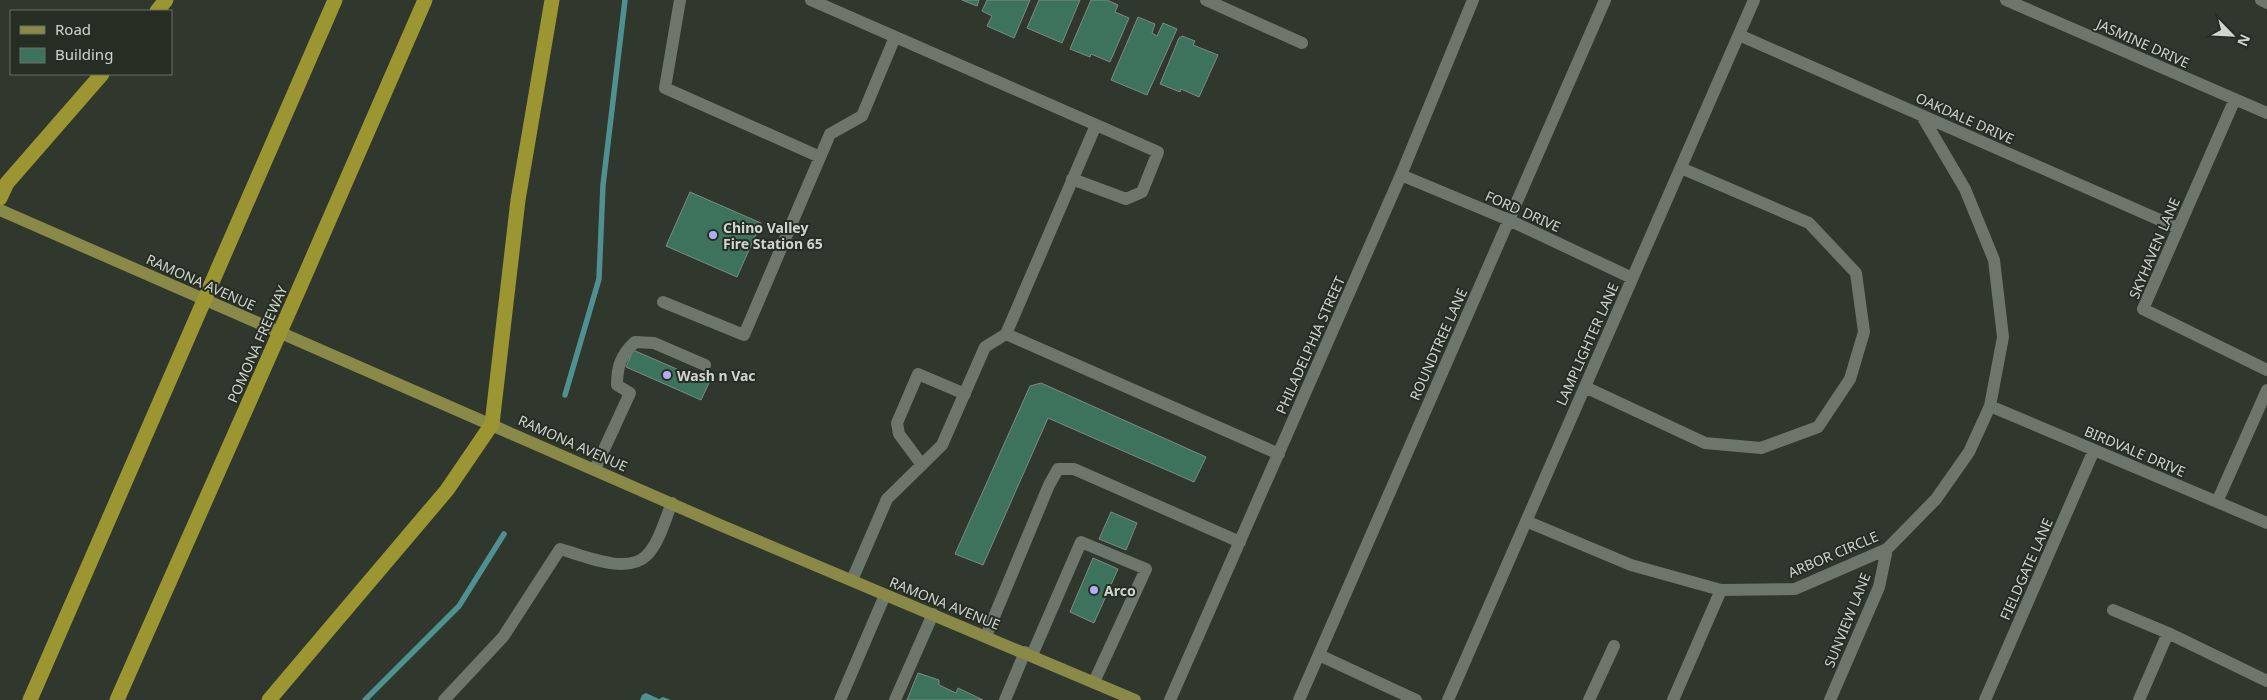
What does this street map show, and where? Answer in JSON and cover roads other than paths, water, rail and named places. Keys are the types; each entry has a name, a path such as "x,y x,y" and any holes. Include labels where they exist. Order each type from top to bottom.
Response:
{"highway":[{"path":"158,10 166,0"},
{"path":"30,700 335,0"},
{"name":"POMONA FREEWAY","path":"117,700 425,0"},
{"path":"269,700 447,490 492,424 518,200 552,0"},
{"path":"0,198 7,183 101,75"}],"main road":[{"name":"RAMONA AVENUE","path":"0,210 672,504 1135,700"}],"street":[{"path":"680,0 665,88 820,157"},
{"path":"811,0 1158,152 1142,192 1126,200 1072,179"},
{"path":"1206,0 1302,43"},
{"name":"PHILADELPHIA STREET","path":"1170,700 1401,175 1473,0"},
{"name":"ROUNDTREE LANE","path":"1299,700 1605,0"},
{"name":"LAMPLIGHTER LANE","path":"1448,700 1754,0"},
{"name":"JASMINE DRIVE","path":"2006,0 2267,114"},
{"path":"2261,0 2267,3"},
{"name":"OAKDALE DRIVE","path":"1739,35 2178,228"},
{"path":"663,302 744,335 830,134 862,116 894,37"},
{"name":"SKYHAVEN LANE","path":"2235,99 2143,309 2267,370"},
{"name":"ARBOR CIRCLE","path":"1526,521 1631,565 1721,590 1795,588 1887,549 1936,499 1969,452 1990,406 2003,337 1994,260 1965,189 1922,116"},
{"path":"852,580 887,499 942,445 986,346 1006,334 1096,125"},
{"path":"1585,387 1705,443 1761,448 1818,427 1850,379 1864,332 1856,273 1809,223 1680,168"},
{"name":"FORD DRIVE","path":"1401,175 1509,220 1632,278"},
{"path":"1006,334 1279,454"},
{"path":"595,469 630,393 617,385 617,368 625,351 635,342 654,344 705,365"},
{"path":"922,465 899,434 897,424 918,374 964,394"},
{"path":"2217,502 2267,390"},
{"name":"BIRDVALE DRIVE","path":"1990,406 2267,523"},
{"name":"FIELDGATE LANE","path":"1985,700 2094,450"},
{"path":"986,636 1049,485 1058,469 1074,469 1240,542"},
{"path":"444,700 503,637 560,550 621,565 635,562 646,556 654,544 672,504"},
{"path":"1005,700 1081,542 1146,569 1094,682"},
{"name":"SUNVIEW LANE","path":"1830,700 1879,587 1887,549"},
{"path":"1673,700 1721,590"},
{"path":"840,700 885,595"},
{"path":"2113,610 2267,681"},
{"path":"895,700 933,614"},
{"path":"2139,700 2168,634"},
{"path":"1589,700 1614,646"},
{"path":"1319,655 1416,700"}],"water":[{"path":"646,693 659,699 663,697 671,700 640,700 642,695"}],"waterway":[{"path":"565,395 599,279 603,185 625,0"},
{"path":"365,700 459,606 504,534"}],"place":[{"name":"Chino Valley Fire Station 65","path":"713,235"},
{"name":"Wash n Vac","path":"667,375"},
{"name":"Arco","path":"1094,590"}]}
